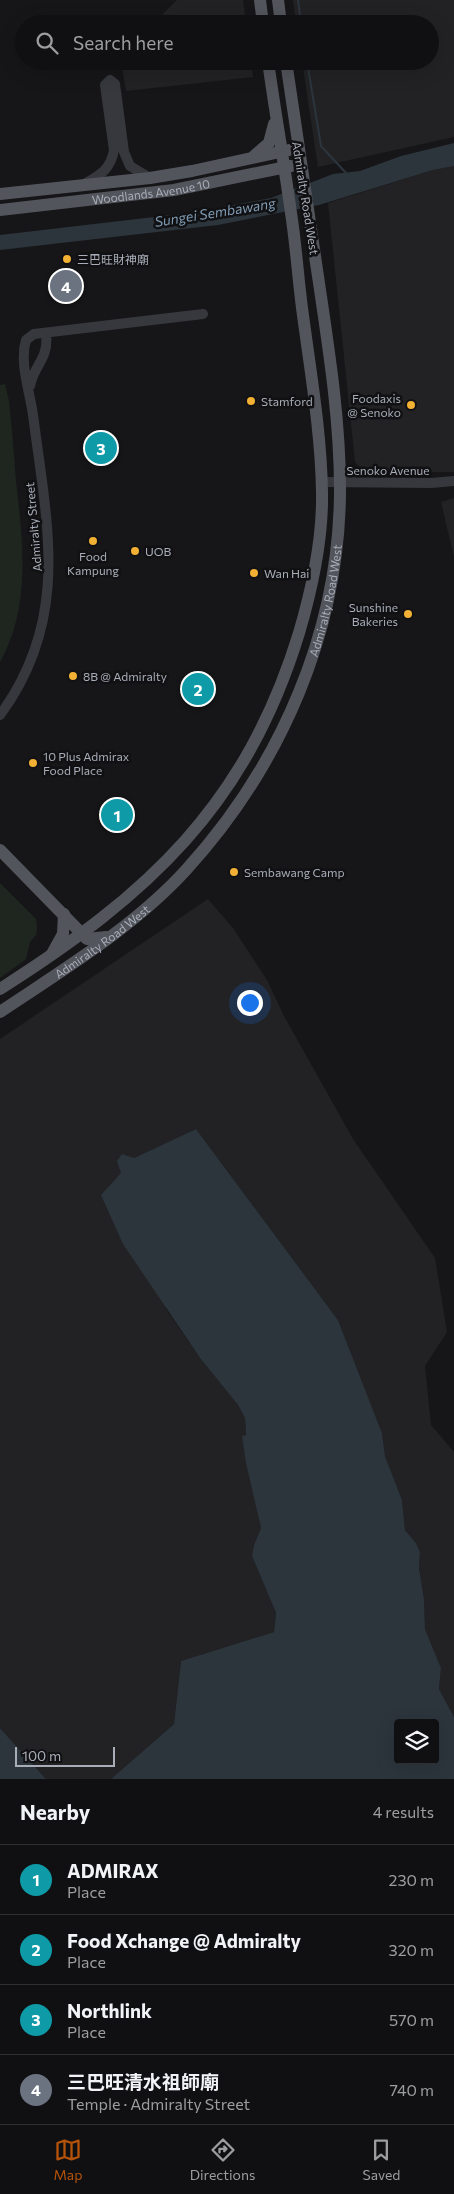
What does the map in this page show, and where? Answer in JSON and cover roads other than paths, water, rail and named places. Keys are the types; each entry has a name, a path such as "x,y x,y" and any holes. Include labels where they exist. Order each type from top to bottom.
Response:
{"main road":[{"path":"260,0 262,15"},
{"path":"278,0 280,15"},
{"name":"Admiralty Road West","path":"0,989 82,934 133,894 170,859 213,808 252,749 283,680 302,624 315,564 320,522 321,482 318,424 292,214 269,70"},
{"name":"Admiralty Road West","path":"0,1012 138,915 185,871 243,800 285,727 311,659 327,604 336,546 340,483 331,368 287,70"},
{"path":"253,158 269,142 275,114"},
{"name":"Woodlands Avenue 10","path":"0,194 150,178 298,149"},
{"name":"Woodlands Avenue 10","path":"0,210 174,190 301,165"},
{"path":"0,850 87,939 109,937"},
{"path":"51,956 63,934 64,914"}],"street":[{"path":"83,185 101,174 112,160 114,150 105,85 110,80 114,84 124,152 130,166 150,178"},
{"name":"Admiralty Street","path":"0,715 14,696 32,658 44,617 50,576 49,545 24,350 26,340 30,335 203,314"},
{"name":"Admiralty Street","path":"30,387 32,375 46,352 46,333"},
{"name":"Senoko Avenue","path":"321,482 431,483 454,480"}],"water":[{"name":"Sungei Sembawang","path":"454,143 454,166 433,170 319,205 218,225 0,250 0,235 197,212 271,198 333,174 360,171 401,156"},
{"path":"196,1129 338,1320 382,1433 385,1456 402,1500 405,1530 416,1543 420,1552 419,1568 424,1599 425,1629 441,1668 439,1689 454,1717 454,1779 111,1779 174,1724 181,1661 274,1632 276,1613 252,1556 261,1528 246,1463 242,1436 246,1435 245,1418 238,1405 200,1358 123,1244 101,1195 121,1173 117,1161 122,1154 134,1158"},
{"path":"0,1728 46,1779 0,1779"}],"waterway":[{"path":"298,0 300,15"},
{"path":"308,70 321,146 346,173"}],"place":[{"name":"三巴旺財神廟","path":"67,259"},
{"name":"三巴旺清水祖師廟","path":"66,286"},
{"name":"Stamford","path":"251,401"},
{"name":"Foodaxis @ Senoko","path":"411,405"},
{"name":"Northlink","path":"101,448"},
{"name":"Food Kampung","path":"93,541"},
{"name":"UOB","path":"135,551"},
{"name":"Wan Hai","path":"254,573"},
{"name":"Sunshine Bakeries","path":"408,614"},
{"name":"8B @ Admiralty","path":"73,676"},
{"name":"Food Xchange @ Admiralty","path":"198,689"},
{"name":"10 Plus Admirax Food Place","path":"33,763"},
{"name":"ADMIRAX","path":"117,815"},
{"name":"Sembawang Camp","path":"234,872"}]}
